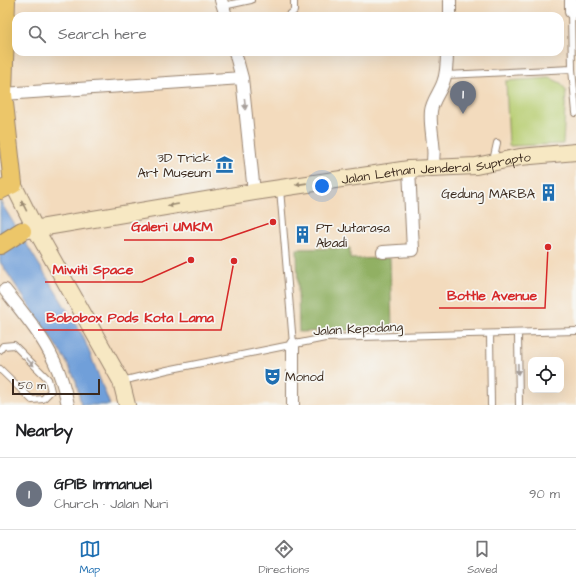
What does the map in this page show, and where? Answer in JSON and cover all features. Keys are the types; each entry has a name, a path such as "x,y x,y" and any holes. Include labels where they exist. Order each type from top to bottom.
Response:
{"main road":[{"path":"6,0 3,94 5,188 121,381 127,405"},
{"name":"Jalan Letnan Jenderal Suprapto","path":"29,230 254,192 409,169 476,166 520,157 576,152"},
{"path":"0,245 29,230"}],"street":[{"path":"450,0 450,12"},
{"path":"236,56 242,78 254,192"},
{"path":"432,167 435,156 431,110 446,75 447,56"},
{"path":"3,94 242,78"},
{"path":"383,252 413,250 409,169"},
{"path":"5,290 31,324 54,361 68,405"},
{"path":"292,344 294,405"}],"lane":[{"path":"223,7 251,0"},
{"path":"293,12 294,0"},
{"path":"573,8 572,69 576,113"},
{"path":"446,75 572,69"},
{"path":"493,163 497,143"},
{"path":"280,188 292,344"},
{"name":"Jalan Kepodang","path":"121,381 325,338 518,334 576,331"},
{"path":"490,334 491,405"},
{"path":"518,334 519,405"},
{"path":"0,350 3,346 14,345 48,379 51,391 43,399 32,400 0,369"}],"green space":[{"path":"550,78 561,83 566,91 563,144 509,146 506,81"},
{"path":"350,248 350,259 390,258 392,329 299,332 297,249"}],"water":[{"path":"0,201 83,336 110,405 81,405 76,381 65,359 0,262"}],"place":[{"name":"GPIB Immanuel","path":"463,114"},
{"name":"3D Trick Art Museum","path":"224,164"},
{"name":"Gedung MARBA","path":"548,193"},
{"name":"Galeri UMKM","path":"273,222"},
{"name":"PT Jutarasa Abadi","path":"303,234"},
{"name":"Bottle Avenue","path":"548,247"},
{"name":"Miwiti Space","path":"191,260"},
{"name":"Bobobox Pods Kota Lama","path":"234,261"},
{"name":"Monod","path":"272,376"}]}
